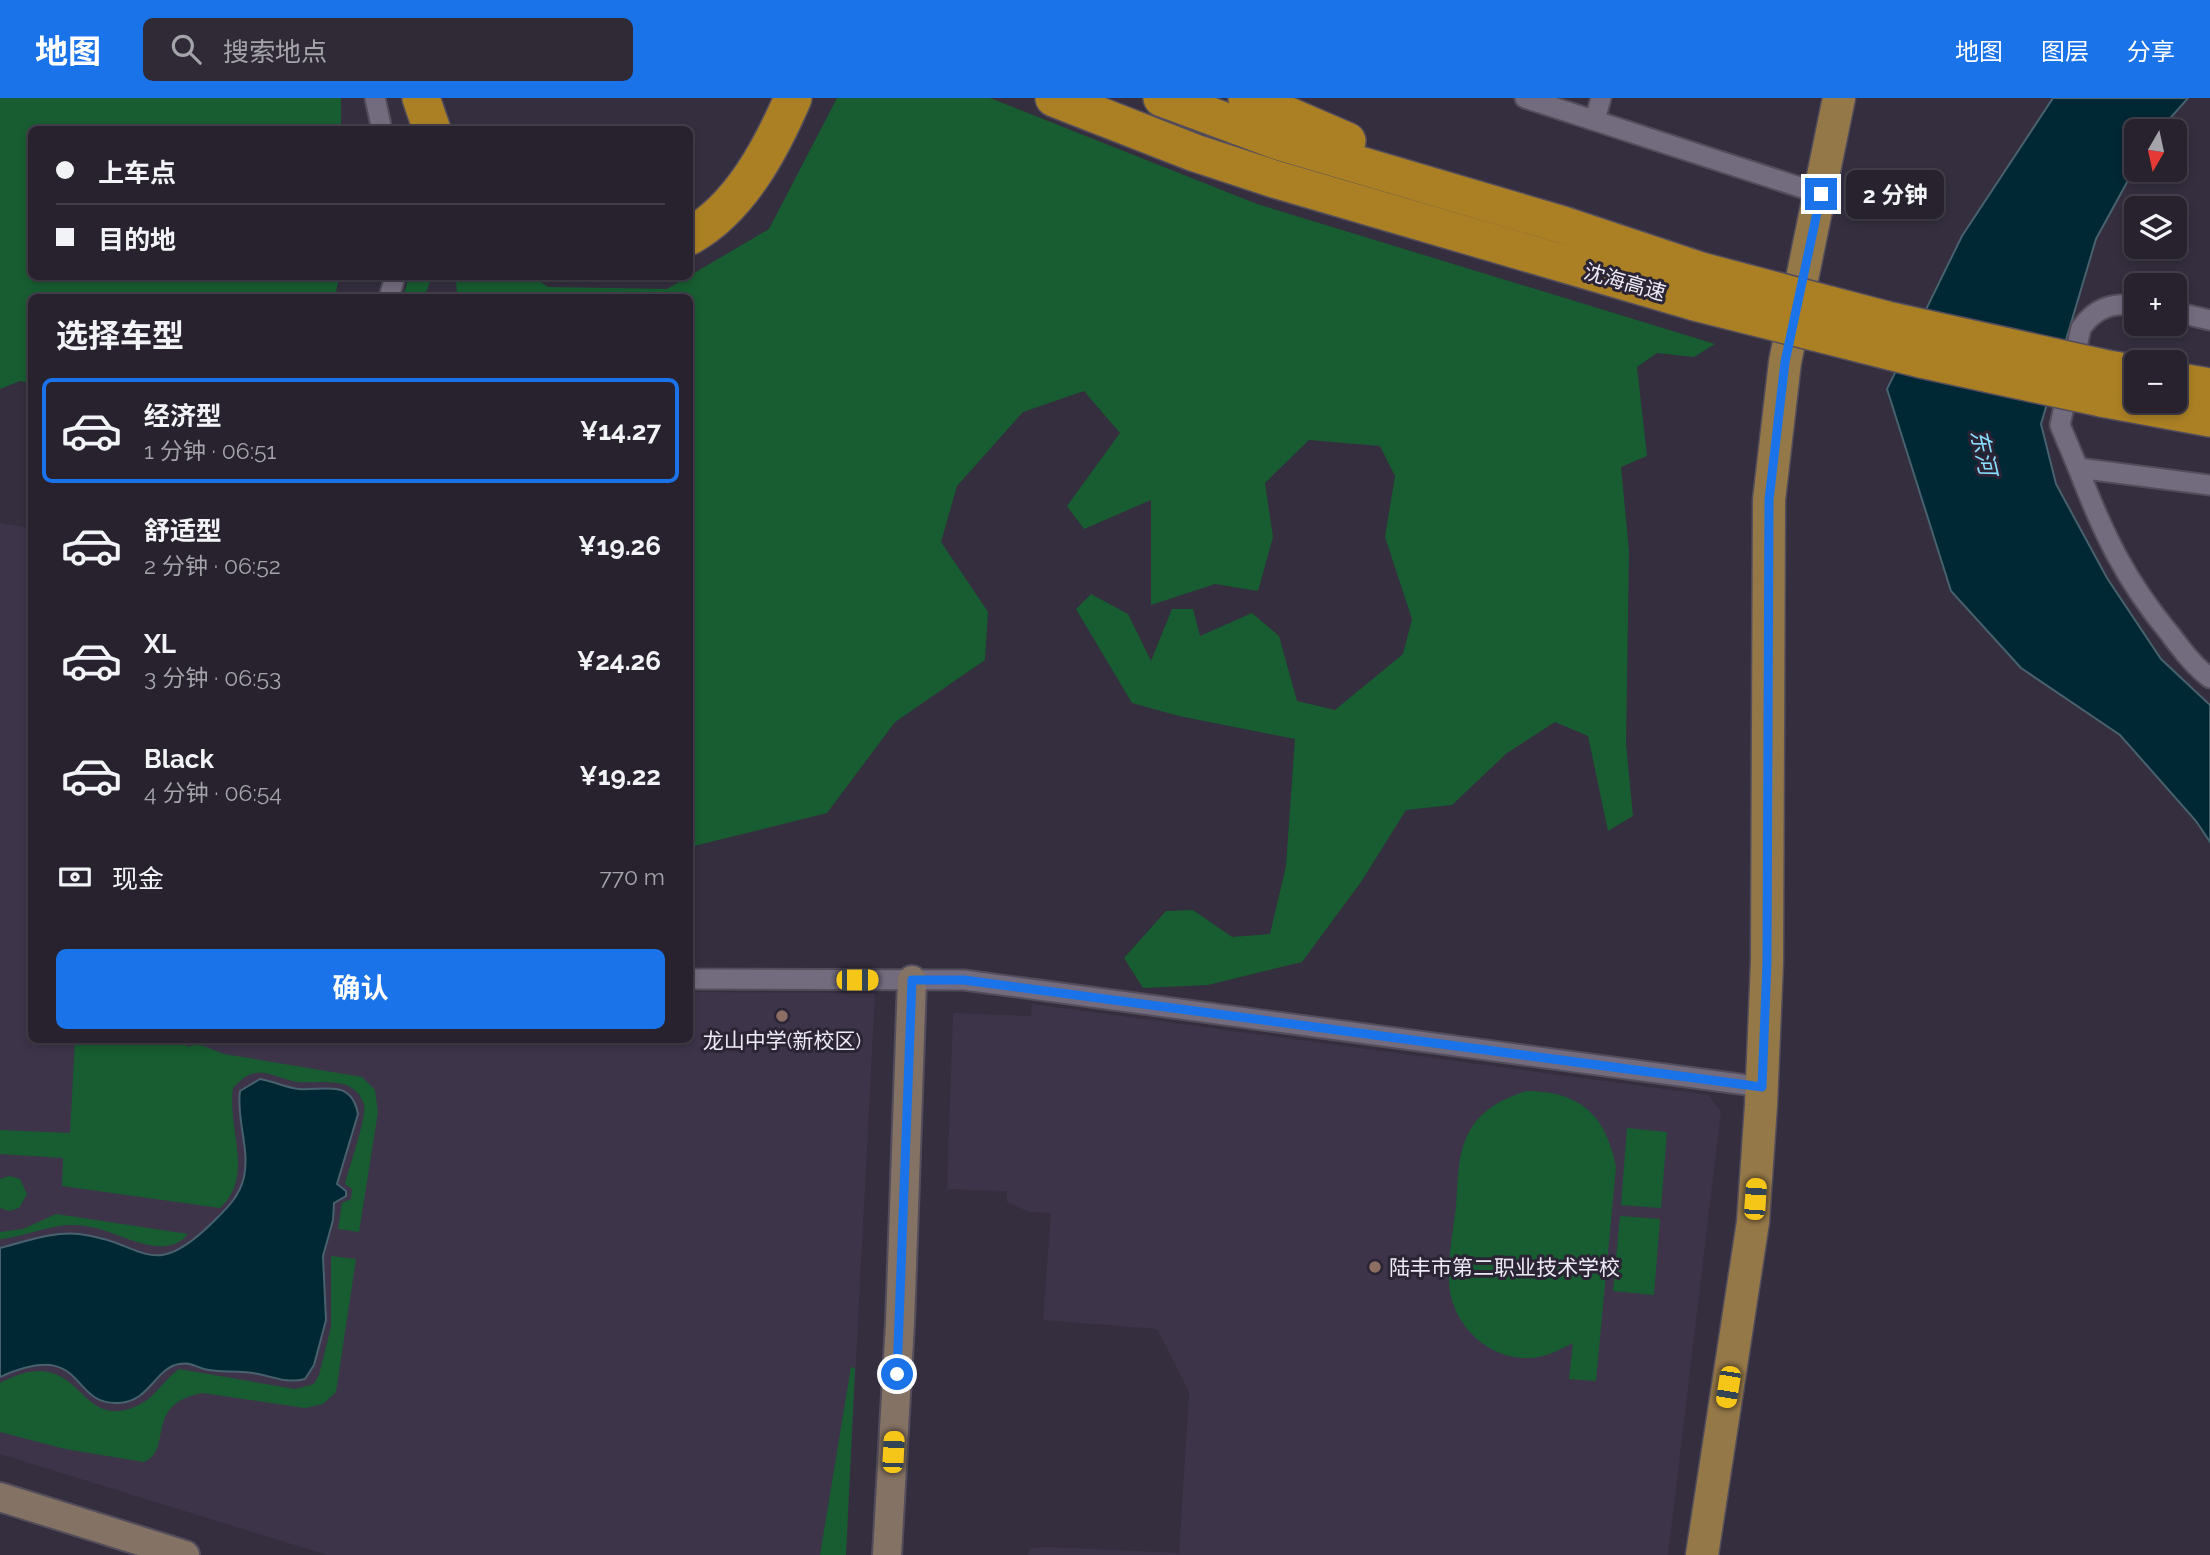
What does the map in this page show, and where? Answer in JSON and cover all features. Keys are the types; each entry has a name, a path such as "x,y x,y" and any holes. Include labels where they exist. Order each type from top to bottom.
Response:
{"highway":[{"path":"421,98 431,126"},
{"path":"449,98 452,126"},
{"path":"693,209 720,185 741,159 774,98"},
{"path":"693,234 718,214 753,173 793,98"},
{"name":"沈海高速","path":"1054,98 1195,153 1274,180 1698,287 1887,320 2115,380 2210,418"},
{"name":"沈海高速","path":"1162,98 1278,141 1563,225 1698,287"},
{"path":"1247,98 1351,143 1563,225"},
{"path":"2187,383 2210,387"}],"main road":[{"path":"1702,1555 1753,1222 1762,1087 1767,949 1769,500 1785,362 1839,98"}],"street":[{"path":"375,98 381,126"},
{"path":"1525,98 1821,194"},
{"path":"1595,120 1601,98"},
{"path":"2124,305 2106,306 2090,315 2081,328 2060,425 2106,539 2140,597 2198,669 2210,678"},
{"path":"2187,315 2210,320"},
{"path":"2078,468 2210,485"},
{"path":"693,979 964,980 1762,1087"},
{"path":"887,1555 900,1323 912,980"},
{"path":"0,1497 185,1555"}],"shaded area":[{"name":"龙山中学(新校区)","path":"0,523 28,528 28,1043 693,1043 693,992 875,993 846,1555 327,1555 0,1454"},
{"name":"陆丰市第二职业技术学校","path":"1032,1004 1708,1095 1721,1111 1668,1555 1028,1555 1030,1548 1048,1547 1179,1553 1189,1392 1157,1329 1043,1320 1051,1213 1029,1212 1007,1202 1007,1191 947,1189 953,1013 1031,1016"}],"green space":[{"path":"0,98 341,98 341,126 28,126 28,280 338,280 336,294 28,294 28,382 20,381 0,389"},
{"path":"837,98 990,98 1257,204 1715,344 1694,357 1657,353 1637,367 1647,456 1621,467 1629,551 1626,744 1633,816 1608,831 1588,736 1555,722 1507,753 1452,805 1406,810 1361,882 1302,962 1208,985 1143,988 1124,958 1166,911 1193,910 1232,937 1270,934 1286,866 1295,739 1179,716 1132,703 1076,609 1091,594 1128,614 1151,661 1172,609 1193,609 1200,636 1252,613 1279,636 1297,701 1335,710 1403,654 1412,619 1385,537 1395,476 1380,446 1309,440 1265,483 1273,537 1258,591 1215,584 1151,605 1151,500 1084,529 1067,506 1120,433 1084,391 1023,412 957,486 941,542 988,612 985,660 895,722 827,813 693,846 693,294 457,294 456,280 538,280 548,287 667,289 682,280 693,280 693,274 769,229"},
{"path":"408,280 431,280 425,294 404,294"},
{"path":"75,1043 186,1043 187,1047 198,1044 224,1054 362,1077 375,1090 378,1112 359,1232 338,1229 342,1203 351,1199 352,1189 345,1184 364,1111 359,1095 345,1085 297,1082 266,1073 255,1073 233,1088 238,1167 236,1182 220,1208 62,1186 63,1158 0,1154 0,1130 70,1133"},
{"path":"1526,1091 1561,1096 1576,1101 1588,1110 1605,1133 1616,1167 1596,1381 1569,1379 1573,1343 1534,1358 1513,1357 1485,1345 1463,1324 1451,1296 1450,1253 1464,1142 1485,1112"},
{"path":"1627,1128 1667,1132 1661,1208 1621,1205"},
{"path":"9,1176 20,1179 27,1194 19,1208 9,1211 0,1208 0,1179"},
{"path":"56,1214 188,1234 179,1242 156,1246 96,1228 70,1225 0,1239 0,1232 23,1229"},
{"path":"1620,1216 1660,1219 1654,1295 1613,1291"},
{"path":"331,1256 356,1259 336,1392 323,1404 305,1408 202,1393 184,1399 172,1407 153,1456 144,1462 65,1449 0,1432 0,1383 27,1372 48,1372 64,1378 102,1408 118,1411 145,1402 179,1369 295,1389 314,1384 319,1375 331,1327"},
{"path":"851,1367 855,1368 846,1555 820,1555"}],"water":[{"name":"东河","path":"2053,98 2188,98 2170,119 2124,119 2124,182 2127,182 2096,239 2041,424 2056,484 2107,578 2161,659 2210,705 2210,842 2196,821 2120,735 2021,668 1951,591 1887,389 1962,236"},
{"path":"260,1079 294,1088 343,1091 349,1095 358,1114 337,1184 346,1191 346,1196 334,1203 333,1220 323,1256 326,1320 314,1365 305,1379 285,1380 253,1373 210,1370 179,1364 164,1372 138,1397 118,1403 102,1401 73,1376 48,1365 28,1367 0,1377 0,1248 69,1233 101,1238 147,1254 160,1255 174,1252 191,1242 227,1208 242,1184 245,1155 240,1091"}],"place":[{"name":"龙山中学(新校区)","path":"782,1016"},
{"name":"陆丰市第二职业技术学校","path":"1375,1267"}],"route":[{"path":"897,1374 912,980 964,980 1762,1087 1767,962 1769,500 1785,362 1821,194"}]}
